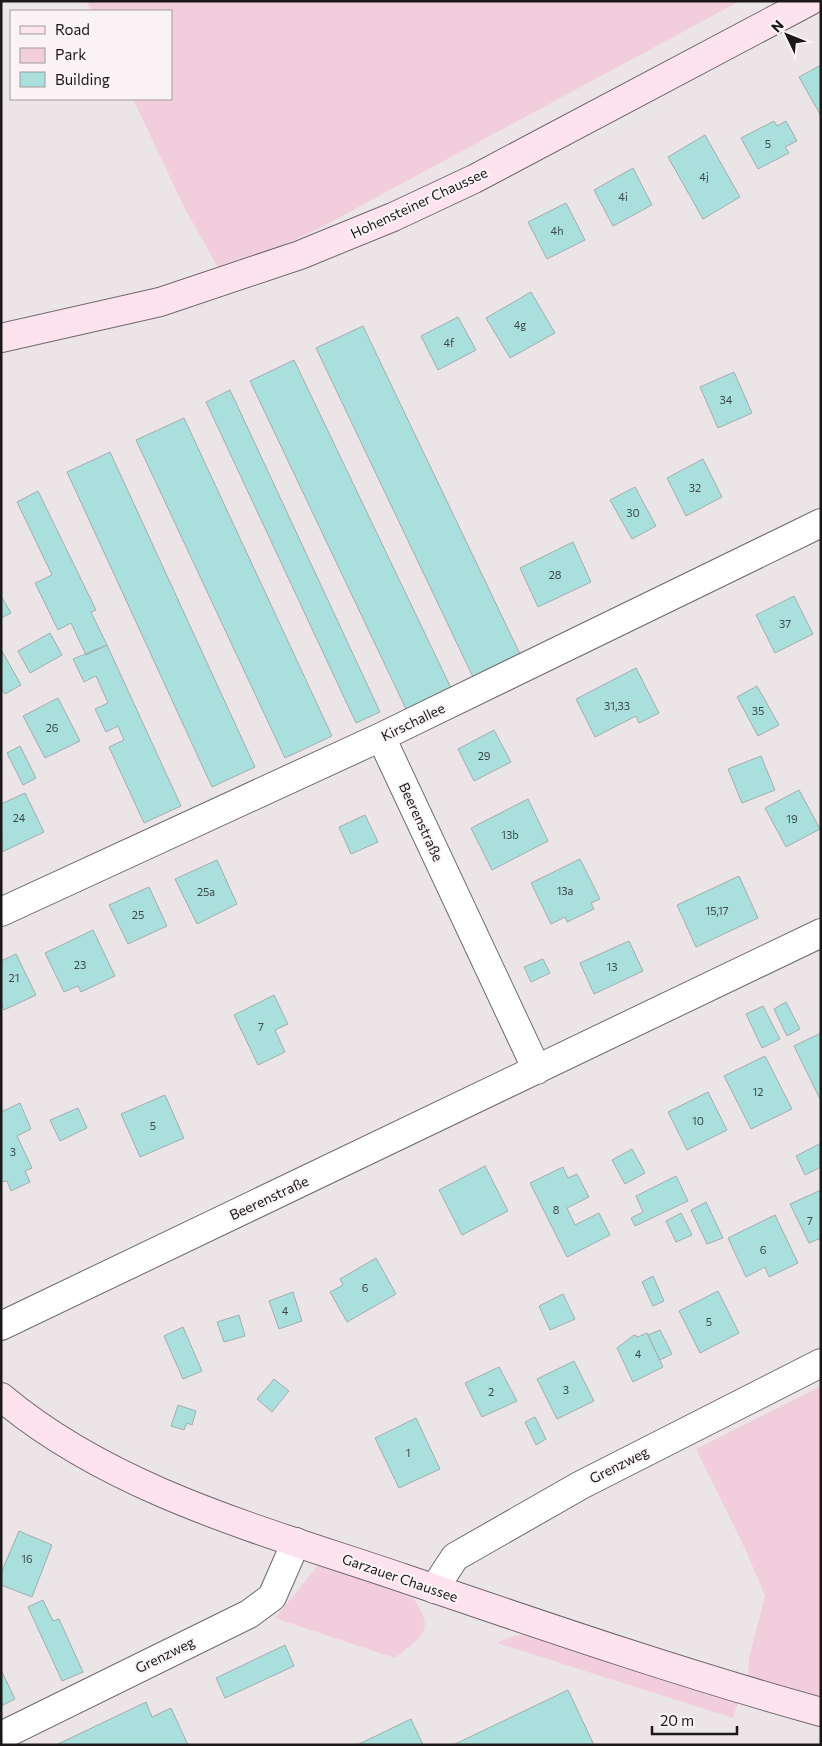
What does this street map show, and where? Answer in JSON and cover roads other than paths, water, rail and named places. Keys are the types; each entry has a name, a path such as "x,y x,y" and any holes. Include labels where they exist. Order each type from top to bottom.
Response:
{"main road":[{"name":"Hohensteiner Chaussee","path":"1,338 160,302 300,255 393,217 474,179 810,1"},
{"name":"Garzauer Chaussee","path":"1,1397 55,1438 82,1454 138,1481 230,1520 732,1688 821,1712"}],"street":[{"name":"Kirschallee","path":"1,912 381,737 821,523"},
{"name":"Beerenstraße","path":"381,737 537,1070"},
{"name":"Beerenstraße","path":"1,1326 821,932"},
{"name":"Grenzweg","path":"434,1589 455,1557 581,1485 821,1363"},
{"name":"Grenzweg","path":"1,1736 249,1614 272,1597 296,1542"}]}
